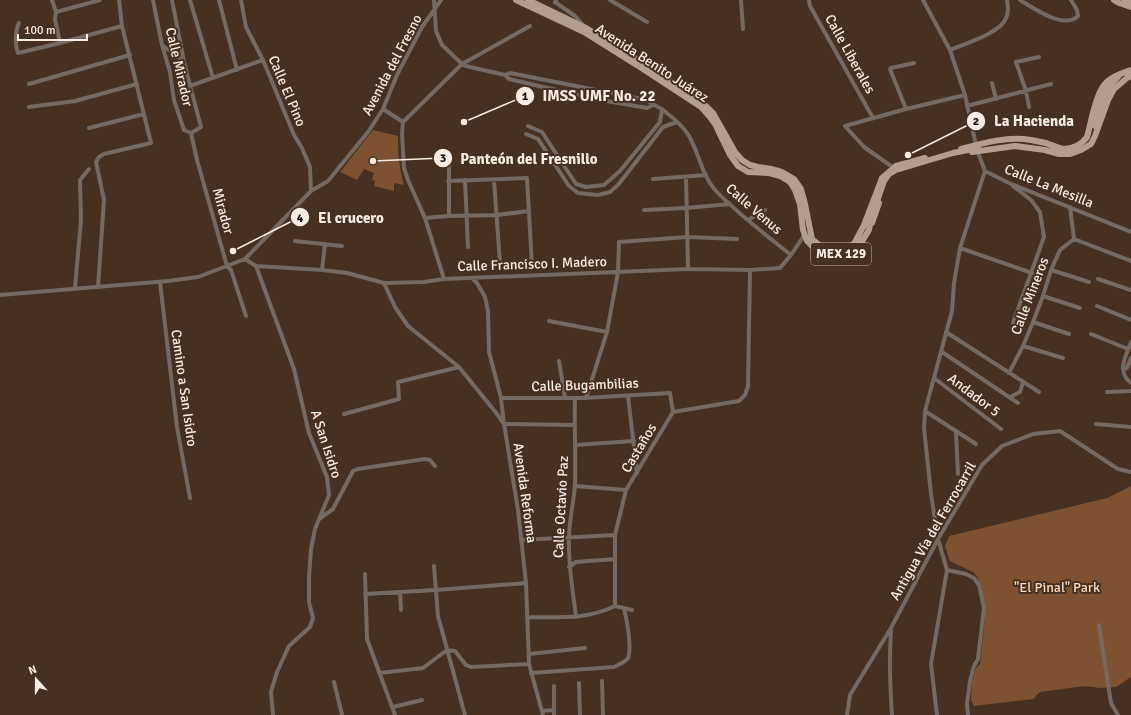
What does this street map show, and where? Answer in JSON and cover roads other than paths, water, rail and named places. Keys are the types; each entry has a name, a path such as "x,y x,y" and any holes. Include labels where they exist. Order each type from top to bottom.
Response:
{"main road":[{"name":"Avenida Benito Juárez","path":"516,0 584,32 701,108 715,124 730,155 738,166 748,172 769,173 780,176 790,182 795,190 800,204 807,232 819,245 830,249 844,249 854,244 871,219 884,181 889,174 896,170 954,153 1015,142 1035,144 1065,153 1077,151 1089,142 1094,132 1103,97 1113,83"},
{"name":"Avenida Benito Juárez","path":"528,0 586,28 645,64 703,103 713,113 735,152 742,160 750,165 782,172 794,179 801,189 805,204 807,232"},
{"path":"1114,0 1131,7"},
{"path":"1124,0 1131,3"},
{"name":"MEX 129","path":"866,228 875,216 887,180 897,172 977,148 992,142 1014,139 1045,143 1064,149 1074,147 1084,141 1087,137 1098,97 1104,86 1110,80 1131,70"},
{"name":"MEX 129","path":"1113,83 1122,73"},
{"name":"MEX 129","path":"1113,83 1129,77"},
{"name":"MEX 129","path":"866,228 882,178 894,168 901,165 977,148 1015,146 1045,150 1059,154 1070,154 1081,150 1091,144 1108,100 1114,89 1129,77"}],"street":[{"path":"52,0 56,12 55,19 60,43"},
{"path":"56,12 100,0"},
{"path":"98,287 104,200 96,162 99,157 104,154 151,142 122,26 120,0"},
{"name":"Calle Mirador","path":"153,0 162,45 170,72 174,100 184,130 191,133"},
{"path":"172,0 184,62 201,127 191,133"},
{"path":"190,0 213,78"},
{"path":"219,0 237,70"},
{"name":"Calle El Pino","path":"241,0 246,27 263,60 294,135 302,148 310,167 311,191"},
{"path":"434,0 436,30 442,45 466,66 505,75 509,79 595,99 647,108 653,106"},
{"name":"Avenida del Fresno","path":"245,259 311,191 328,181 368,132 383,109 397,75 422,27 441,0"},
{"path":"610,0 647,22"},
{"path":"741,0 743,29"},
{"name":"Calle Liberales","path":"809,0 810,6 873,118"},
{"name":"Calle La Mesilla","path":"923,0 950,50 965,95 977,148 985,171 1010,183 1131,232"},
{"path":"950,50 986,36 999,28 1006,20 1008,10 1007,0"},
{"path":"1020,0 1038,12 1064,21 1075,19 1078,16 1077,10 1071,0"},
{"path":"556,1 575,16 586,28"},
{"path":"19,23 16,28 16,37 17,52 20,53 122,26"},
{"path":"444,279 425,218 404,168 402,134 403,122 462,64 530,26"},
{"path":"162,45 184,62"},
{"path":"30,84 130,55"},
{"path":"1029,107 1026,91 1016,62 1039,57"},
{"path":"190,86 263,60"},
{"path":"906,109 890,69 914,62"},
{"path":"505,75 510,73 647,100 653,106 662,109 660,122 620,171 604,185 586,187 576,184 542,132 528,126"},
{"path":"992,83 996,98"},
{"path":"29,107 75,101 137,84"},
{"path":"967,106 1051,84"},
{"path":"894,168 864,147 845,126 906,109 965,95"},
{"path":"383,109 403,122"},
{"name":"Calle Venus","path":"662,109 689,135 706,176 715,190 748,220 791,255"},
{"path":"89,128 144,114"},
{"path":"660,122 664,127"},
{"path":"526,134 538,139 569,186 578,193 598,195 610,192 618,185 664,127 676,122"},
{"name":"Mirador","path":"191,133 227,266 231,270 246,316"},
{"path":"449,165 448,180 450,216"},
{"path":"76,288 81,220 80,180 89,169"},
{"path":"937,715 931,664 947,570 938,539 931,494 924,428 925,411 952,311 954,283 960,248 985,171"},
{"path":"653,179 706,176"},
{"path":"686,177 688,269"},
{"path":"448,180 527,178 532,266"},
{"name":"Calle Francisco I. Madero","path":"464,180 468,246"},
{"path":"494,180 500,263"},
{"path":"1010,183 1031,200 1040,212 1044,237 1013,323"},
{"path":"578,193 580,185"},
{"path":"644,210 730,204"},
{"path":"1070,207 1074,239 1131,261"},
{"path":"748,220 765,210"},
{"path":"425,218 466,215 497,215 529,211"},
{"name":"Calle Francisco I. Madero","path":"245,259 256,266 347,273 384,283 424,282 444,279 688,269 750,270 780,268 807,232"},
{"path":"584,398 587,394 607,332 618,272 619,242 687,237 737,239"},
{"name":"Calle Mineros","path":"1009,373 1033,322 1051,270 1060,250 1074,239"},
{"path":"295,241 342,246"},
{"path":"322,270 325,244"},
{"path":"960,248 1032,273"},
{"path":"0,295 160,282 198,277 245,259"},
{"name":"A San Isidro","path":"256,266 294,369 309,433 327,477 329,495 315,529 311,549 309,602 314,618 310,628 289,646 277,672 271,692 273,715"},
{"path":"673,412 739,401 745,395 748,386 750,270"},
{"path":"1051,270 1089,282"},
{"name":"Avenida Reforma","path":"472,278 477,283 485,297 488,311 489,352 501,398 518,510 526,583 529,664 543,713"},
{"path":"1098,279 1131,290"},
{"name":"Camino a San Isidro","path":"160,282 177,427 190,498"},
{"path":"384,283 395,307 408,326 459,366 504,424 574,425"},
{"path":"1043,296 1080,308"},
{"path":"1096,306 1131,320"},
{"path":"549,321 607,332"},
{"path":"1033,322 1069,334"},
{"path":"946,332 1039,392"},
{"path":"1091,334 1128,349"},
{"path":"1107,392 1129,390 1130,382 1124,375 1123,366 1131,342"},
{"path":"1023,346 1063,358"},
{"path":"942,352 1018,402"},
{"path":"1124,369 1127,368 1131,358"},
{"path":"559,361 565,398"},
{"path":"344,414 399,399 398,382 459,366"},
{"name":"Andador 5","path":"934,378 1001,429"},
{"path":"1010,398 1020,392 1022,382"},
{"name":"Calle Bugambilias","path":"501,398 575,399 670,393 673,412"},
{"path":"628,396 637,473"},
{"name":"Calle Octavio Paz","path":"575,399 575,486 568,538 569,567 576,617"},
{"path":"925,411 976,444"},
{"name":"Castaños","path":"615,606 615,535 626,490 673,412"},
{"path":"1096,424 1131,427"},
{"name":"Antigua Vía del Ferrocarril","path":"847,715 850,695 892,628 938,539 982,465 1002,446 1033,434 1060,431 1118,469 1131,472"},
{"path":"956,432 958,474"},
{"path":"575,445 634,441"},
{"path":"319,520 333,509 353,471 425,459 430,460 435,466"},
{"path":"575,486 626,490"},
{"path":"521,540 615,535"},
{"path":"569,567 576,562 615,559"},
{"path":"434,566 438,616 465,715"},
{"path":"947,570 966,574 974,578 979,585 984,608 978,659 974,666 970,681 967,704 968,715"},
{"path":"365,574 367,639 395,715"},
{"path":"365,594 526,583"},
{"path":"400,592 401,610"},
{"path":"527,617 576,617 615,606 632,610"},
{"path":"532,674 614,667 627,660 629,643 627,619 624,608"},
{"path":"1099,625 1111,703 1118,715"},
{"path":"892,628 890,652 890,693 892,715"},
{"path":"529,654 585,648"},
{"path":"380,673 423,668 447,650 455,651 466,665 471,667 529,664"},
{"path":"602,681 603,715"},
{"path":"334,682 342,715"},
{"path":"579,683 580,715"},
{"path":"554,686 554,715"},
{"path":"392,707 422,700"},
{"path":"543,713 554,710"}],"place":[{"name":"IMSS UMF No. 22","path":"464,122"},
{"name":"La Hacienda","path":"908,155"},
{"name":"Panteón del Fresnillo","path":"373,161"},
{"name":"El crucero","path":"233,251"}],"park label":[{"name":"\"El Pinal\" Park","path":"1057,587"}]}
